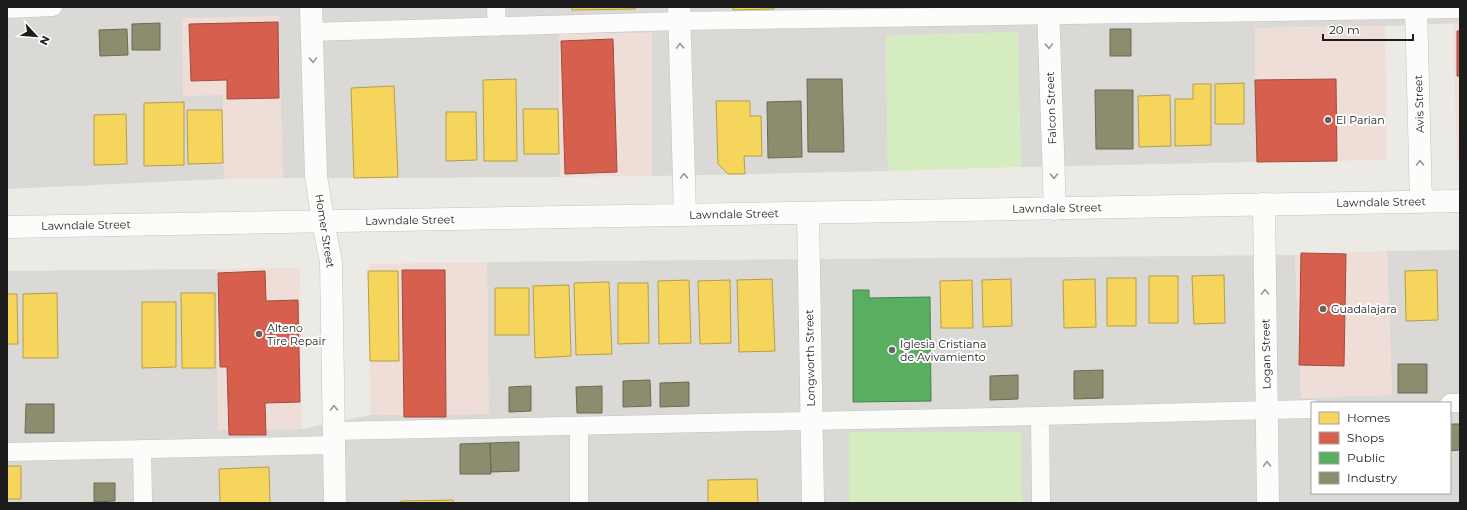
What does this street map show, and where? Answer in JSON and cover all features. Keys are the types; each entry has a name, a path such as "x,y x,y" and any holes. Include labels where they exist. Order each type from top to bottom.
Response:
{"street":[{"name":"Homer Street","path":"311,7 316,176 331,262 335,503"},
{"name":"Avis Street","path":"1416,8 1421,202"},
{"name":"Falcon Street","path":"1048,11 1055,209"},
{"path":"679,14 685,215"},
{"name":"Lawndale Street","path":"7,227 1460,201"},
{"name":"Logan Street","path":"1264,204 1268,503"},
{"name":"Longworth Street","path":"808,213 813,503"}],"lane":[{"path":"7,9 53,7"},
{"path":"496,7 497,27"},
{"path":"312,32 497,27 679,14 1416,8 1460,9"},
{"path":"7,452 142,449 579,426 1311,409"},
{"path":"1040,416 1041,503"},
{"path":"579,426 579,503"},
{"path":"142,449 143,503"}],"shaded area":[{"path":"7,7 1460,7 1460,23 1255,28 1257,162 1021,167 1017,32 886,36 888,171 652,176 652,33 559,34 560,177 283,178 278,22 280,16 223,95 224,179 7,189"},
{"path":"280,16 278,22 283,178 224,179 223,95 183,96 182,18"},
{"path":"1453,23 1460,23 1460,159 1457,159"},
{"path":"1385,26 1387,160 1257,162 1255,28"},
{"path":"652,33 652,176 560,177 559,34"},
{"path":"1460,250 1460,503 7,503 7,271 217,269 218,429 302,429 370,415 488,414 487,262 1295,255 1301,398 1392,394 1387,251"},
{"path":"1387,251 1392,395 1301,398 1295,255"},
{"path":"487,262 489,414 370,415 369,264"},
{"name":"Alteno Tire Repair","path":"300,268 302,429 218,430 217,269"}],"green space":[{"path":"1018,32 1021,167 888,171 886,36"},
{"path":"849,432 1022,432 1022,503 849,503"}],"building: Homes":[{"path":"572,7 635,7 635,9 572,10"},
{"path":"733,7 774,7 774,9 733,10"},
{"path":"516,79 517,161 484,161 483,80"},
{"path":"1244,83 1244,124 1215,124 1215,84"},
{"path":"1193,84 1211,84 1211,145 1175,146 1175,99 1193,99"},
{"path":"394,86 398,177 354,178 351,88"},
{"path":"1170,95 1171,146 1139,147 1138,96"},
{"path":"716,101 750,101 750,116 761,116 762,156 744,156 745,174 728,174 718,164"},
{"path":"184,102 184,165 144,166 144,103"},
{"path":"523,109 558,109 559,154 524,154"},
{"path":"187,110 222,110 223,163 188,164"},
{"path":"446,112 476,112 477,160 446,161"},
{"path":"126,114 127,164 94,165 94,115"},
{"path":"1437,270 1438,320 1406,321 1405,271"},
{"path":"368,271 398,271 399,361 370,361"},
{"path":"1224,275 1225,323 1194,324 1192,276"},
{"path":"1149,276 1178,276 1178,323 1149,323"},
{"path":"1107,278 1136,278 1136,326 1107,326"},
{"path":"772,279 775,351 739,352 737,280"},
{"path":"1011,279 1012,326 983,327 982,280"},
{"path":"1095,279 1096,327 1064,328 1063,280"},
{"path":"689,280 691,343 659,344 658,281"},
{"path":"730,280 731,343 700,344 698,281"},
{"path":"972,280 973,328 941,328 940,281"},
{"path":"609,282 612,354 576,355 574,283"},
{"path":"618,283 648,283 649,343 618,344"},
{"path":"569,285 571,356 535,358 533,286"},
{"path":"495,288 529,288 529,335 495,335"},
{"path":"57,293 58,358 23,358 23,294"},
{"path":"181,293 215,293 215,368 182,368"},
{"path":"7,294 17,294 18,344 7,344"},
{"path":"142,302 176,302 176,367 142,368"},
{"path":"7,466 21,466 21,499 7,499"},
{"path":"269,467 270,503 220,503 219,469"},
{"path":"757,479 758,503 708,503 708,480"},
{"path":"453,500 453,503 401,503 401,501"}],"building: Shops":[{"path":"278,22 279,98 227,99 227,80 191,81 189,24"},
{"path":"1457,31 1460,31 1460,76 1457,76"},
{"path":"613,39 617,172 565,174 561,41"},
{"path":"1336,79 1337,161 1257,162 1255,80"},
{"name":"Guadalajara","path":"1301,253 1346,254 1344,366 1299,365"},
{"path":"402,270 445,270 446,417 404,417"},
{"name":"Alteno Tire Repair","path":"265,271 266,301 298,300 300,402 265,403 266,435 229,435 227,367 220,367 218,273"}],"building: Public":[{"name":"Iglesia Cristiana de Avivamiento","path":"853,290 869,290 869,298 930,297 931,401 853,402"}],"building: Industry":[{"path":"160,23 160,50 132,50 132,24"},
{"path":"127,29 128,55 100,56 99,30"},
{"path":"1110,29 1131,29 1131,56 1110,56"},
{"path":"807,79 842,79 844,152 808,152"},
{"path":"1095,90 1133,90 1133,149 1096,149"},
{"path":"801,101 802,157 768,158 767,102"},
{"path":"1398,364 1427,364 1427,393 1398,393"},
{"path":"1103,370 1103,398 1074,399 1074,371"},
{"path":"1018,375 1018,399 990,400 990,376"},
{"path":"650,380 651,406 623,407 623,381"},
{"path":"689,382 689,406 660,407 660,383"},
{"path":"531,386 531,411 509,412 509,387"},
{"path":"602,386 602,413 577,413 576,387"},
{"path":"26,404 54,404 54,433 25,433"},
{"path":"1451,424 1460,424 1460,450 1451,451"},
{"path":"519,442 519,471 491,472 490,443"},
{"path":"490,443 491,474 460,474 460,444"},
{"path":"94,483 115,483 115,501 94,502"}],"place":[{"name":"El Parian","path":"1328,120"},
{"name":"Guadalajara","path":"1323,309"},
{"name":"Alteno Tire Repair","path":"259,334"},
{"name":"Iglesia Cristiana de Avivamiento","path":"892,350"}]}
